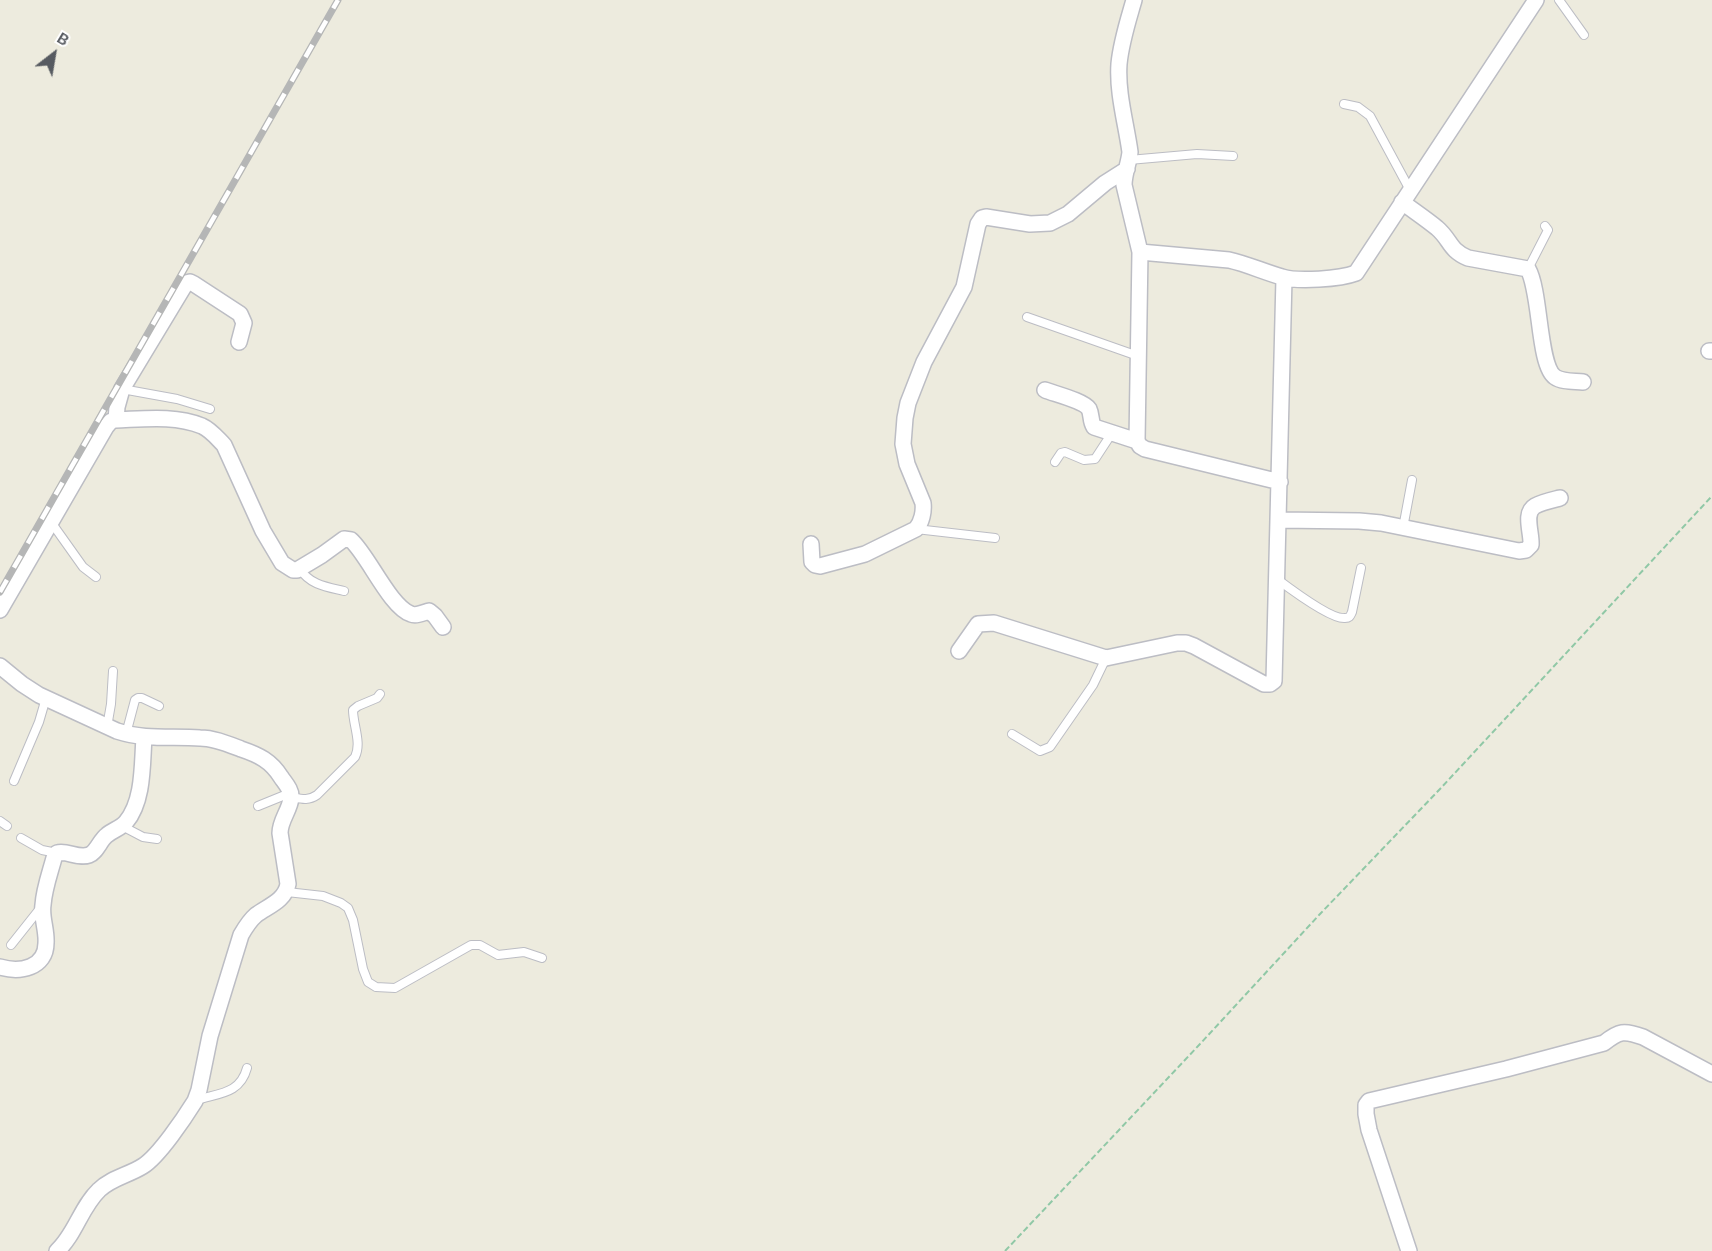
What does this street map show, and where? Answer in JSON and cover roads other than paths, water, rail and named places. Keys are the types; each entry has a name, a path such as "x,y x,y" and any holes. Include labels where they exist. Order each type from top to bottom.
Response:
{"street":[{"path":"1134,0 1119,64 1130,152 1124,185 1140,252 1137,441 1145,448 1280,482"},
{"path":"1140,252 1229,260 1296,280 1347,276 1356,273 1536,0"},
{"path":"811,544 812,562 820,566 865,554 916,529 921,520 923,502 907,464 903,444 908,403 924,362 964,286 978,224 982,218 1030,224 1050,223 1068,214 1128,164"},
{"path":"1406,196 1459,254 1468,258 1528,268 1537,301 1542,344 1551,372 1562,380 1583,382"},
{"path":"959,651 978,624 994,623 1106,658 1186,643 1264,684 1274,681 1284,278"},
{"path":"116,420 122,388 186,284 190,282 194,284 240,314 244,323 239,342"},
{"path":"1045,390 1084,404 1090,413 1094,427 1137,441"},
{"path":"0,610 111,421 162,418 202,426 224,445 263,531 282,563 293,570 300,568 344,539 351,540 404,611 414,615 429,611 443,627"},
{"path":"1278,520 1359,521 1519,551 1526,550 1531,545 1528,517 1530,510 1535,506 1560,498"},
{"path":"0,666 22,684 46,698 126,734 144,738 212,739 256,754 275,767 291,795 280,826 288,884 287,892 255,916 241,935 210,1036 195,1101 151,1160 99,1190 90,1201 65,1248"},
{"path":"0,967 24,970 34,966 41,958 46,943 43,905 57,853 88,855 108,834 122,826 131,815 141,790 144,738"},
{"path":"1409,1251 1369,1130 1366,1106 1369,1101 1604,1043 1614,1034 1622,1032 1631,1032 1643,1037 1712,1074"}],"lane":[{"path":"1559,0 1584,35"},
{"path":"1344,104 1358,107 1370,116 1406,196"},
{"path":"1128,164 1197,154 1233,156"},
{"path":"1528,268 1548,230 1545,226"},
{"path":"1027,317 1138,356"},
{"path":"122,388 177,399 210,409"},
{"path":"1055,462 1061,453 1065,452 1084,460 1095,459 1112,434"},
{"path":"1403,528 1412,480"},
{"path":"51,522 83,567 96,577"},
{"path":"916,529 995,538"},
{"path":"300,568 310,580 344,591"},
{"path":"1277,579 1318,607 1337,617 1345,618 1349,617 1352,612 1361,568"},
{"path":"1012,734 1040,751 1050,747 1093,685 1106,658"},
{"path":"107,727 113,670"},
{"path":"258,806 291,795 306,800 317,795 355,757 358,751 353,710 377,698 380,694"},
{"path":"14,781 33,738 46,698"},
{"path":"126,734 135,700 142,698 159,706"},
{"path":"122,826 143,837 157,839"},
{"path":"21,838 42,850 57,853"},
{"path":"287,892 323,896 348,908 353,920 363,969 368,982 376,987 395,988 471,945 480,945 498,955 524,952 542,958"},
{"path":"11,945 43,905"},
{"path":"195,1101 235,1088 244,1078 247,1068"}],"railway":[{"path":"0,592 338,0"}]}
